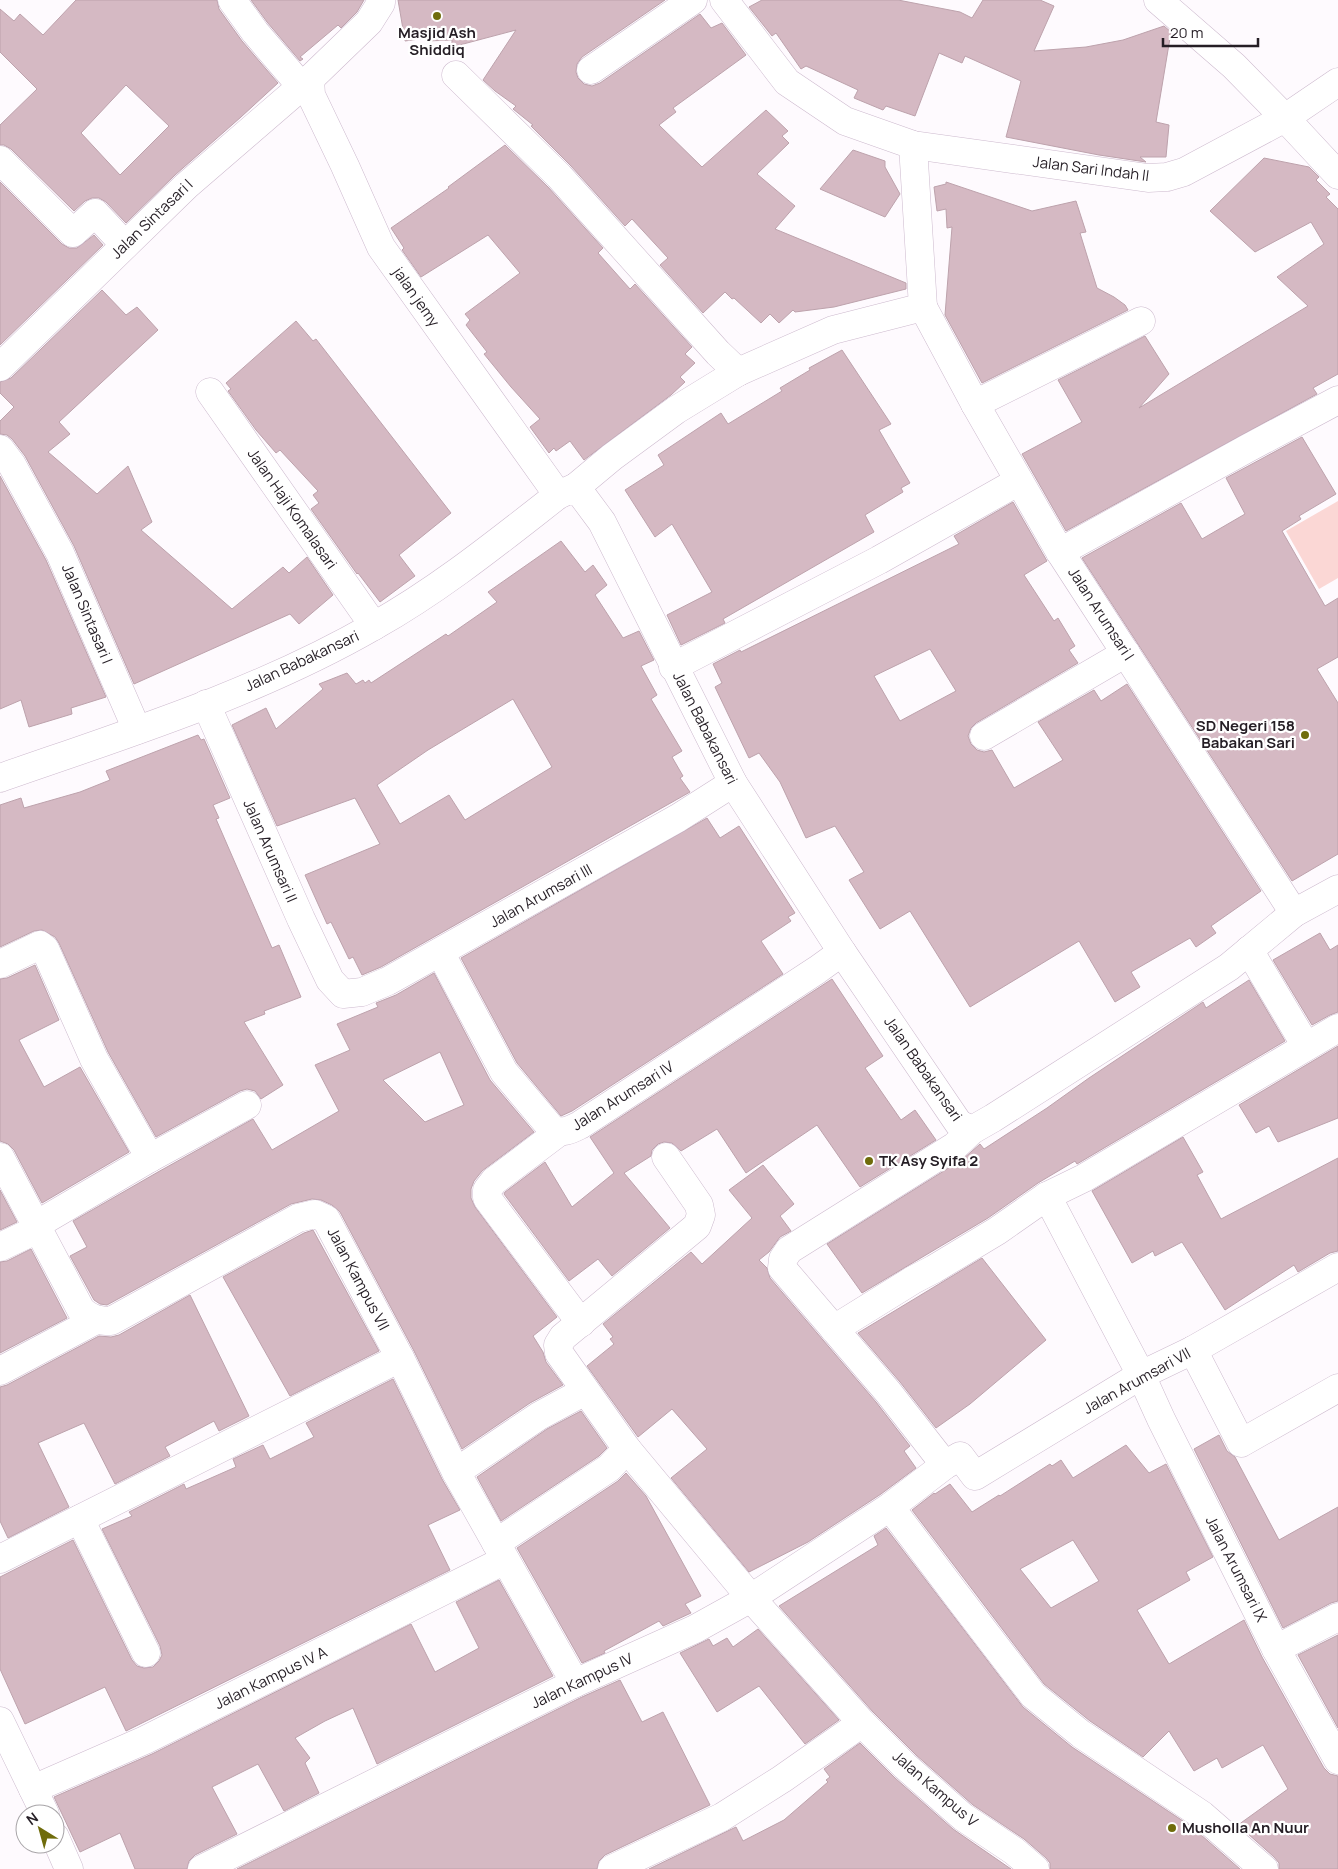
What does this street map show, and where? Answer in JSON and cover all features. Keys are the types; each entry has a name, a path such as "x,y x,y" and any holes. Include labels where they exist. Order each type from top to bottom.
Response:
{"street":[{"path":"232,0 255,32 306,83"},
{"name":"Jalan Sintasari I","path":"0,367 186,186 306,83 370,22 381,0"},
{"path":"591,70 693,0"},
{"name":"Jalan Sari Indah II","path":"724,0 787,82 845,121 914,145 1148,178 1184,172 1285,118 1338,82"},
{"path":"1158,0 1234,66 1338,176"},
{"path":"456,75 560,176 718,354 738,372"},
{"name":"jalan jemy","path":"306,83 346,166 381,247 567,491"},
{"path":"567,491 676,410 738,372 833,330 923,307 914,145"},
{"path":"2,165 72,233 95,213 125,245"},
{"name":"Jalan Arumsari I","path":"923,307 975,404 1060,552 1294,913"},
{"path":"975,404 1141,321"},
{"name":"Jalan Haji Komalasari","path":"210,392 374,626"},
{"path":"1060,552 1338,400"},
{"name":"Jalan Sintasari I","path":"0,449 12,465 60,553 137,730"},
{"path":"673,667 879,560 1019,481"},
{"name":"Jalan Babakansari","path":"0,778 137,730 292,668 374,626 448,579 567,491 602,522 673,667 733,783 842,952 959,1124 972,1130 1229,967 1294,913 1338,889"},
{"path":"984,736 1126,653"},
{"name":"Jalan Arumsari II","path":"206,704 226,753 330,980 343,994"},
{"name":"Jalan Arumsari III","path":"343,994 362,992 388,981 678,818 733,783"},
{"path":"0,964 40,945 46,949 94,1059 150,1158"},
{"path":"1250,950 1306,1046"},
{"name":"Jalan Arumsari IV","path":"440,952 504,1072 552,1129 566,1132 580,1125 842,952"},
{"path":"834,1329 996,1231 1047,1196 1084,1178 1338,1028"},
{"path":"0,1247 37,1227 150,1158 246,1105"},
{"path":"945,1465 888,1392 782,1268 783,1259 789,1250 955,1146 972,1130"},
{"path":"559,1132 494,1181 486,1190 487,1198 581,1323 697,1226 701,1216 699,1205 666,1157"},
{"path":"0,1157 81,1310 87,1316 96,1320"},
{"name":"Jalan Arumsari IX","path":"1047,1196 1141,1375 1165,1428 1276,1650 1338,1760"},
{"name":"Jalan Kampus VII","path":"0,1371 96,1320 111,1321 298,1218 315,1214 326,1219 400,1358 456,1472 574,1683"},
{"name":"Jalan Arumsari VII","path":"945,1465 960,1456 975,1476 1141,1375 1193,1350 1338,1266"},
{"name":"Jalan Kampus V","path":"581,1323 563,1337 557,1348 627,1449 751,1598 862,1723 905,1766 963,1817 1014,1851 1035,1869"},
{"path":"1193,1350 1241,1443 1338,1388"},
{"path":"0,1559 400,1358"},
{"path":"456,1472 539,1416 585,1391"},
{"name":"Jalan Kampus IV A","path":"33,1789 145,1740 500,1551 609,1468 627,1449"},
{"name":"Jalan Kampus IV","path":"202,1869 574,1683 695,1628 751,1598 890,1507 945,1465"},
{"path":"890,1507 1034,1695 1081,1734 1202,1814 1264,1869"},
{"path":"80,1519 146,1653"},
{"path":"1276,1650 1338,1617"},
{"path":"0,1721 7,1751 33,1789 40,1804"},
{"path":"612,1869 722,1817 782,1779 862,1723"},
{"path":"62,1854 69,1869"}],"shaded area":[{"path":"1338,501 1338,578 1319,589 1286,531"}],"building":[{"path":"76,0 217,0 219,9 242,41 278,83 175,175 126,223 106,202 99,198 85,201 74,211 11,149 0,145 0,125 37,89 0,52 0,9 14,21 20,14 43,35","holes":["126,85 169,126 120,175 81,133"]},
{"path":"251,0 364,0 357,12 341,28 338,25 300,57 303,59 300,61"},
{"path":"398,0 665,0 582,57 577,64 576,72 578,78 584,84 592,86 600,83 700,14 711,28 722,23 746,55 673,108 676,112 659,125 702,167 766,110 788,131 782,136 789,143 757,174 795,206 775,229 906,283 906,289 834,307 795,312 793,310 779,323 770,314 761,323 725,292 703,313 660,265 668,258 632,219 625,226 571,166 531,126 533,125 513,109 516,106 483,80 516,30 452,47 452,40 426,41 426,38 405,41"},
{"path":"762,0 898,0 960,12 972,18 983,0 1040,0 1054,6 1034,51 1086,47 1123,40 1164,26 1171,32 1156,122 1169,125 1166,157 1140,157 1146,162 1006,137 1021,81 965,56 962,63 939,53 915,116 886,106 883,110 854,98 858,90 806,66 801,69 776,33 772,36 749,7"},
{"path":"505,145 548,187 603,248 598,253 630,289 635,284 692,347 685,354 695,363 680,377 685,382 671,395 584,460 570,441 556,451 554,448 549,453 530,427 540,419 484,354 487,352 466,325 470,320 465,314 520,273 488,235 421,277 402,250 404,248 391,228 449,188"},
{"path":"853,150 885,161 885,167 900,194 885,217 820,189"},
{"path":"1264,158 1309,167 1319,177 1316,180 1330,194 1326,197 1338,209 1338,374 1313,388 1317,394 1066,531 1022,454 1082,422 1058,380 1145,336 1169,374 1139,408 1308,306 1277,277 1324,244 1311,222 1255,252 1210,211"},
{"path":"0,182 62,244 69,248 77,248 94,235 103,245 0,345"},
{"path":"946,182 1032,211 1076,201 1086,232 1080,233 1097,288 1114,297 1125,305 1128,310 982,383 945,315 952,227 947,228 946,209 937,211 934,187 946,184"},
{"path":"102,290 126,315 137,307 158,330 59,422 70,434 48,452 97,494 128,466 152,522 141,530 232,609 283,567 289,573 307,557 333,595 299,624 290,614 134,684 74,546 25,456 12,439 7,435 0,434 0,421 14,407 0,393 0,382 11,378"},
{"path":"296,321 313,341 316,339 451,513 399,555 415,576 380,602 357,574 311,509 319,503 313,495 318,491 280,450 276,453 256,430 228,391 231,389 226,383"},
{"path":"842,350 891,424 879,430 910,483 901,488 903,492 865,515 874,532 723,619 725,623 681,645 667,615 712,592 672,524 655,537 625,490 664,465 658,455 721,413 728,424 782,391 780,388 810,370 809,368"},
{"path":"1302,437 1336,494 1299,516 1301,519 1282,531 1325,606 1338,598 1338,657 1317,669 1338,703 1338,854 1292,881 1082,558 1181,503 1202,539 1245,514 1226,478"},
{"path":"0,476 46,560 106,697 71,708 72,714 29,727 21,700 0,709"},
{"path":"1013,502 1047,561 1024,575 1054,621 1058,618 1075,646 1069,650 1078,663 976,723 971,728 968,736 971,744 977,750 984,752 992,750 1014,788 1063,760 1038,722 1094,690 1101,701 1127,684 1261,891 1211,926 1216,933 1196,947 1190,938 1131,972 1140,987 1115,1002 1079,941 970,1007 910,911 880,929 849,880 864,872 835,826 806,838 780,782 759,753 749,758 715,687 722,683 713,664 959,544 954,536","holes":["930,649 956,691 900,721 874,676"]},
{"path":"561,541 585,572 593,565 607,585 595,595 623,638 639,631 654,660 641,666 657,695 651,699 682,751 672,757 683,776 680,778 690,792 381,967 362,975 353,957 349,959 331,922 327,924 305,875 380,844 355,798 277,826 232,725 266,708 276,729 323,689 319,684 347,673 356,684 363,680 365,683 369,680 371,683 446,634 448,636 497,602 488,592","holes":["513,699 552,767 465,820 449,795 400,824 377,785 428,750"]},
{"path":"198,735 201,740 204,739 230,798 213,805 219,818 216,819 272,948 279,945 301,997 264,1011 265,1014 244,1022 283,1085 261,1099 255,1091 247,1089 240,1091 156,1137 108,1052 55,937 42,930 34,931 0,947 0,805 21,798 24,808 80,792 110,780 106,771"},
{"path":"707,818 720,838 739,826 795,913 788,917 791,921 761,941 783,974 572,1111 561,1116 517,1063 461,958"},
{"path":"1320,933 1330,950 1338,945 1338,1012 1312,1025 1273,960"},
{"path":"35,965 59,1020 19,1040 44,1087 80,1067 129,1152 42,1203 14,1150 8,1144 0,1141 0,979 7,978"},
{"path":"434,973 490,1080 534,1132 482,1171 474,1181 471,1189 471,1198 475,1207 557,1317 533,1336 543,1352 546,1362 563,1385 530,1403 462,1449 414,1351 340,1212 332,1205 321,1200 312,1199 291,1204 107,1305 100,1304 94,1300 70,1256 87,1247 73,1221 253,1119 272,1150 339,1111 315,1065 350,1050 337,1024 378,1007 376,1003 396,995","holes":["440,1052 464,1105 425,1122 383,1080"]},
{"path":"832,979 883,1056 865,1068 901,1120 915,1110 936,1140 860,1187 817,1125 746,1173 717,1129 681,1151 672,1143 664,1142 658,1144 652,1150 651,1156 624,1173 670,1228 612,1276 598,1259 569,1281 504,1194 505,1192 545,1162 572,1207 614,1173 590,1137"},
{"path":"1249,980 1285,1041 1077,1164 1075,1161 1038,1183 988,1218 862,1293 827,1244 963,1159 980,1144 984,1149 1203,1002 1206,1008"},
{"path":"1338,1046 1338,1118 1278,1142 1269,1126 1256,1133 1239,1105"},
{"path":"1183,1137 1203,1172 1197,1175 1221,1219 1338,1158 1338,1251 1330,1253 1298,1272 1294,1265 1225,1310 1182,1242 1155,1256 1153,1251 1132,1263 1092,1191"},
{"path":"763,1165 794,1204 780,1216 791,1231 780,1237 769,1252 759,1260 767,1268 770,1278 876,1402 910,1446 904,1451 916,1468 881,1494 808,1542 749,1572 671,1478 707,1449 672,1409 638,1437 587,1366 614,1344 610,1339 613,1337 603,1324 691,1252 702,1264 752,1218 729,1190"},
{"path":"0,1190 17,1222 0,1230"},
{"path":"313,1230 379,1351 290,1396 223,1277 304,1233"},
{"path":"31,1249 67,1318 0,1353 0,1262 7,1261"},
{"path":"982,1258 1046,1340 970,1404 936,1428 858,1333"},
{"path":"190,1295 249,1416 219,1431 214,1421 165,1447 170,1456 115,1484 84,1423 38,1443 69,1507 8,1538 0,1521 0,1387 99,1336 111,1337 119,1335"},
{"path":"393,1379 442,1479 460,1510 428,1525 450,1570 126,1731 105,1687 25,1724 0,1669 0,1577 73,1540 132,1660 137,1666 144,1668 153,1667 162,1655 160,1646 102,1529 132,1516 129,1512 184,1484 186,1489 236,1467 233,1459 263,1445 270,1459 314,1437 306,1423"},
{"path":"581,1411 607,1448 599,1456 501,1521 477,1477 547,1429"},
{"path":"1219,1435 1227,1451 1235,1457 1279,1540 1338,1507 1338,1601 1283,1628 1194,1449"},
{"path":"1126,1445 1149,1473 1166,1464 1213,1557 1186,1572 1190,1580 1137,1610 1169,1664 1244,1620 1262,1657 1324,1768 1330,1774 1338,1776 1338,1869 1279,1869 1279,1863 1274,1857 1238,1825 1288,1789 1263,1745 1222,1768 1217,1758 1194,1771 1169,1731 1143,1757 1090,1721 1044,1684 912,1510 934,1493 950,1484 972,1512 1050,1464 1052,1466 1061,1460 1073,1478","holes":["1073,1540 1099,1581 1051,1608 1020,1569"]},
{"path":"626,1473 646,1496 701,1596 685,1604 691,1613 663,1626 659,1621 604,1651 605,1653 582,1663 517,1548 618,1481"},
{"path":"886,1528 1023,1707 1072,1747 1192,1827 1240,1869 1050,1869 1050,1863 1046,1858 1024,1839 973,1805 916,1755 873,1712 779,1606 878,1545 874,1536"},
{"path":"499,1580 553,1676 377,1764 353,1708 325,1721 295,1738 310,1758 305,1763 319,1793 284,1811 258,1764 212,1787 237,1834 195,1855 189,1861 187,1869 135,1869 120,1833 80,1852 65,1820 65,1804 57,1804 54,1797 152,1754 411,1624 435,1672 479,1648 456,1602"},
{"path":"758,1629 839,1720 805,1744 759,1686 717,1712 680,1653 709,1639 713,1646 727,1638 733,1647"},
{"path":"1338,1635 1338,1728 1298,1655"},
{"path":"620,1680 642,1722 663,1712 710,1805 605,1855 599,1861 597,1869 237,1869 582,1697"},
{"path":"860,1743 895,1778 953,1829 1011,1869 649,1869 736,1827 743,1841 784,1820 828,1782 826,1780 830,1777 824,1769"}],"place":[{"name":"Masjid Ash Shiddiq","path":"437,16"},
{"name":"SD Negeri 158 Babakan Sari","path":"1305,735"},
{"name":"TK Asy Syifa 2","path":"869,1161"},
{"name":"Musholla An Nuur","path":"1172,1828"}]}
